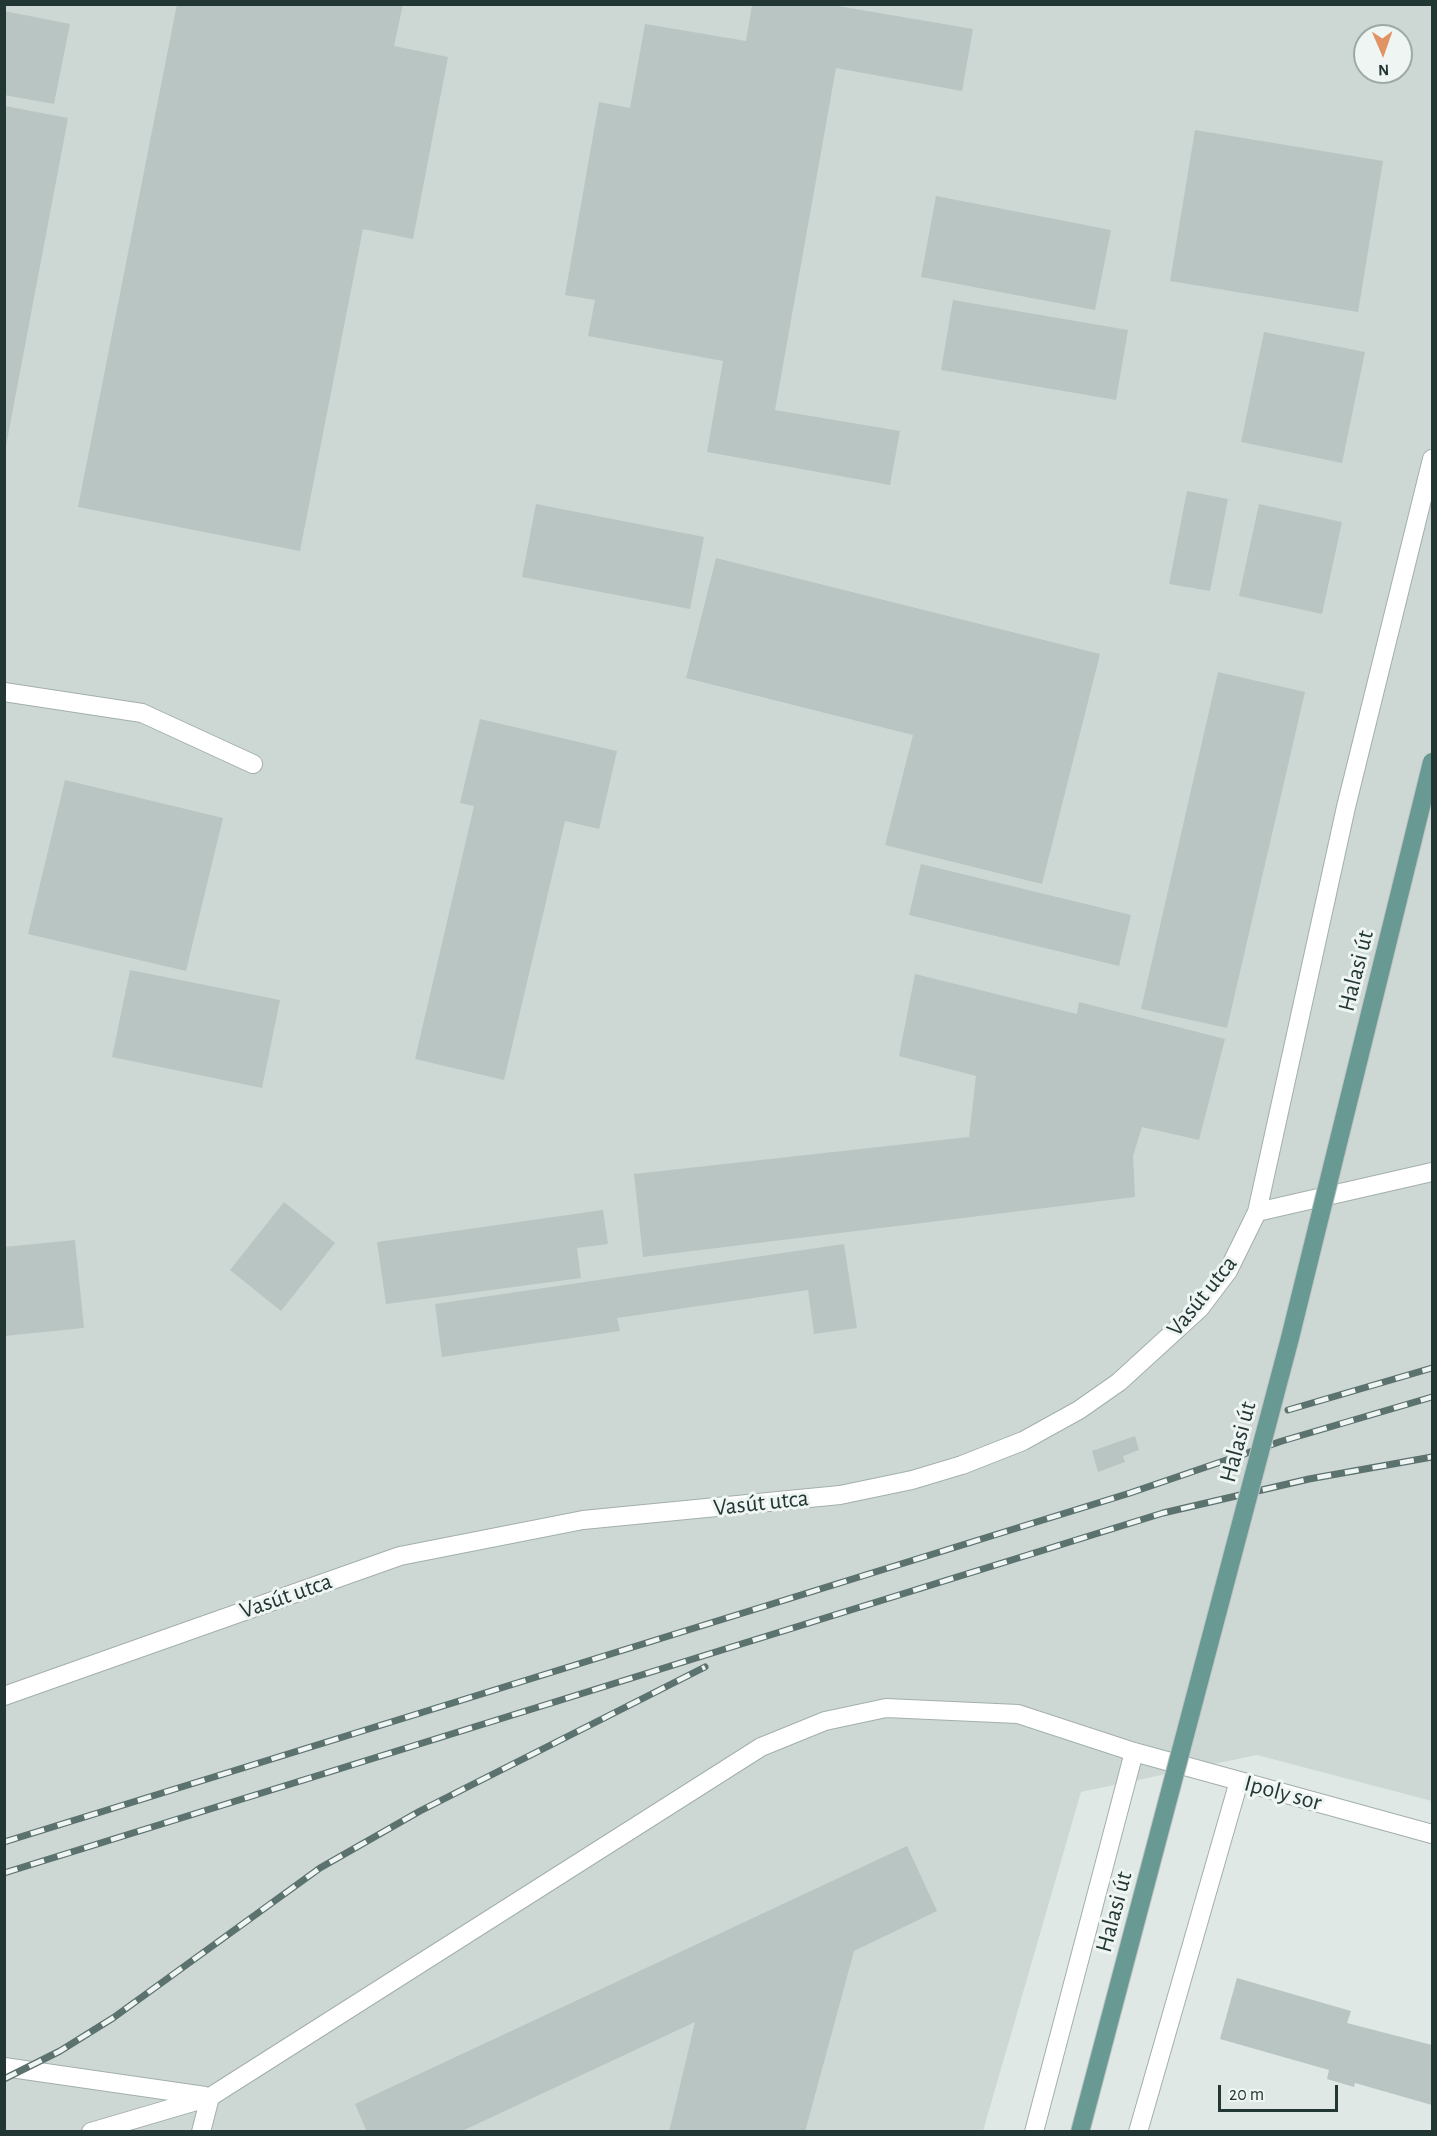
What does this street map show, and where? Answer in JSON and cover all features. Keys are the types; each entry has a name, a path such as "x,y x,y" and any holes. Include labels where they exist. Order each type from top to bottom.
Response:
{"main road":[{"name":"Halasi út","path":"1080,2132 1290,1338 1432,762"}],"street":[{"name":"Halasi út","path":"1257,1212 1346,807 1432,459"},
{"path":"4,692 141,712 253,764"},
{"path":"1257,1212 1432,1172"},
{"name":"Vasút utca","path":"4,1696 400,1556 583,1520 840,1495 912,1480 963,1465 1023,1441 1079,1410 1119,1382 1200,1308 1228,1271 1257,1212"},
{"path":"91,2132 210,2097 760,1747 825,1721 885,1708 1018,1714 1134,1752 1034,2132"},
{"name":"Ipoly sor","path":"1134,1752 1432,1834"},
{"path":"1138,2132 1239,1781"},
{"path":"4,2067 210,2097"},
{"path":"201,2132 210,2097"}],"shaded area":[{"path":"5,5 1432,5 1432,1801 1257,1755 1081,1792 983,2131 5,2132"}],"building":[{"path":"177,4 403,4 394,46 448,57 413,239 363,229 300,551 78,507"},
{"path":"752,5 832,5 973,29 962,91 836,68 775,410 900,431 890,485 707,452 723,361 588,336 595,300 565,295 599,102 630,108 645,24 746,41"},
{"path":"4,11 70,24 54,104 4,95"},
{"path":"5,106 68,118 6,446 5,446"},
{"path":"1195,130 1383,161 1358,312 1170,281"},
{"path":"936,196 1111,230 1095,310 921,277"},
{"path":"953,300 1128,330 1116,400 941,370"},
{"path":"1264,332 1365,352 1342,463 1241,442"},
{"path":"1187,491 1228,499 1210,591 1169,584"},
{"path":"536,504 704,537 690,609 522,577"},
{"path":"1259,504 1342,522 1322,614 1239,596"},
{"path":"716,558 1100,654 1042,884 885,845 913,735 686,678"},
{"path":"1218,672 1305,692 1227,1028 1141,1009"},
{"path":"480,719 617,751 599,829 565,821 504,1080 415,1059 474,806 460,803"},
{"path":"65,780 223,818 186,971 28,934"},
{"path":"921,864 1131,915 1119,966 909,915"},
{"path":"130,970 280,1000 262,1088 112,1057"},
{"path":"915,974 1077,1014 1079,1002 1225,1039 1199,1140 1142,1127 1133,1156 1135,1197 643,1257 634,1174 969,1137 976,1076 899,1056"},
{"path":"284,1202 335,1243 281,1311 230,1270"},
{"path":"603,1210 608,1244 577,1248 581,1278 386,1304 377,1242"},
{"path":"75,1240 84,1328 4,1336 4,1247"},
{"path":"844,1244 857,1328 814,1334 808,1290 617,1318 620,1331 442,1357 435,1304"},
{"path":"1135,1436 1139,1450 1123,1456 1125,1462 1098,1472 1092,1451"},
{"path":"907,1846 937,1911 854,1951 805,2132 669,2132 695,2022 460,2132 367,2132 355,2104"},
{"path":"1237,1978 1351,2011 1347,2023 1432,2045 1432,2105 1355,2083 1354,2087 1327,2079 1329,2070 1220,2039"}],"railway":[{"path":"1288,1410 1432,1368"},
{"path":"4,1842 1130,1493 1282,1441 1432,1397"},
{"path":"4,1873 1163,1513 1309,1479 1432,1457"},
{"path":"4,2079 60,2051 113,2018 320,1868 420,1811 705,1667"}]}
